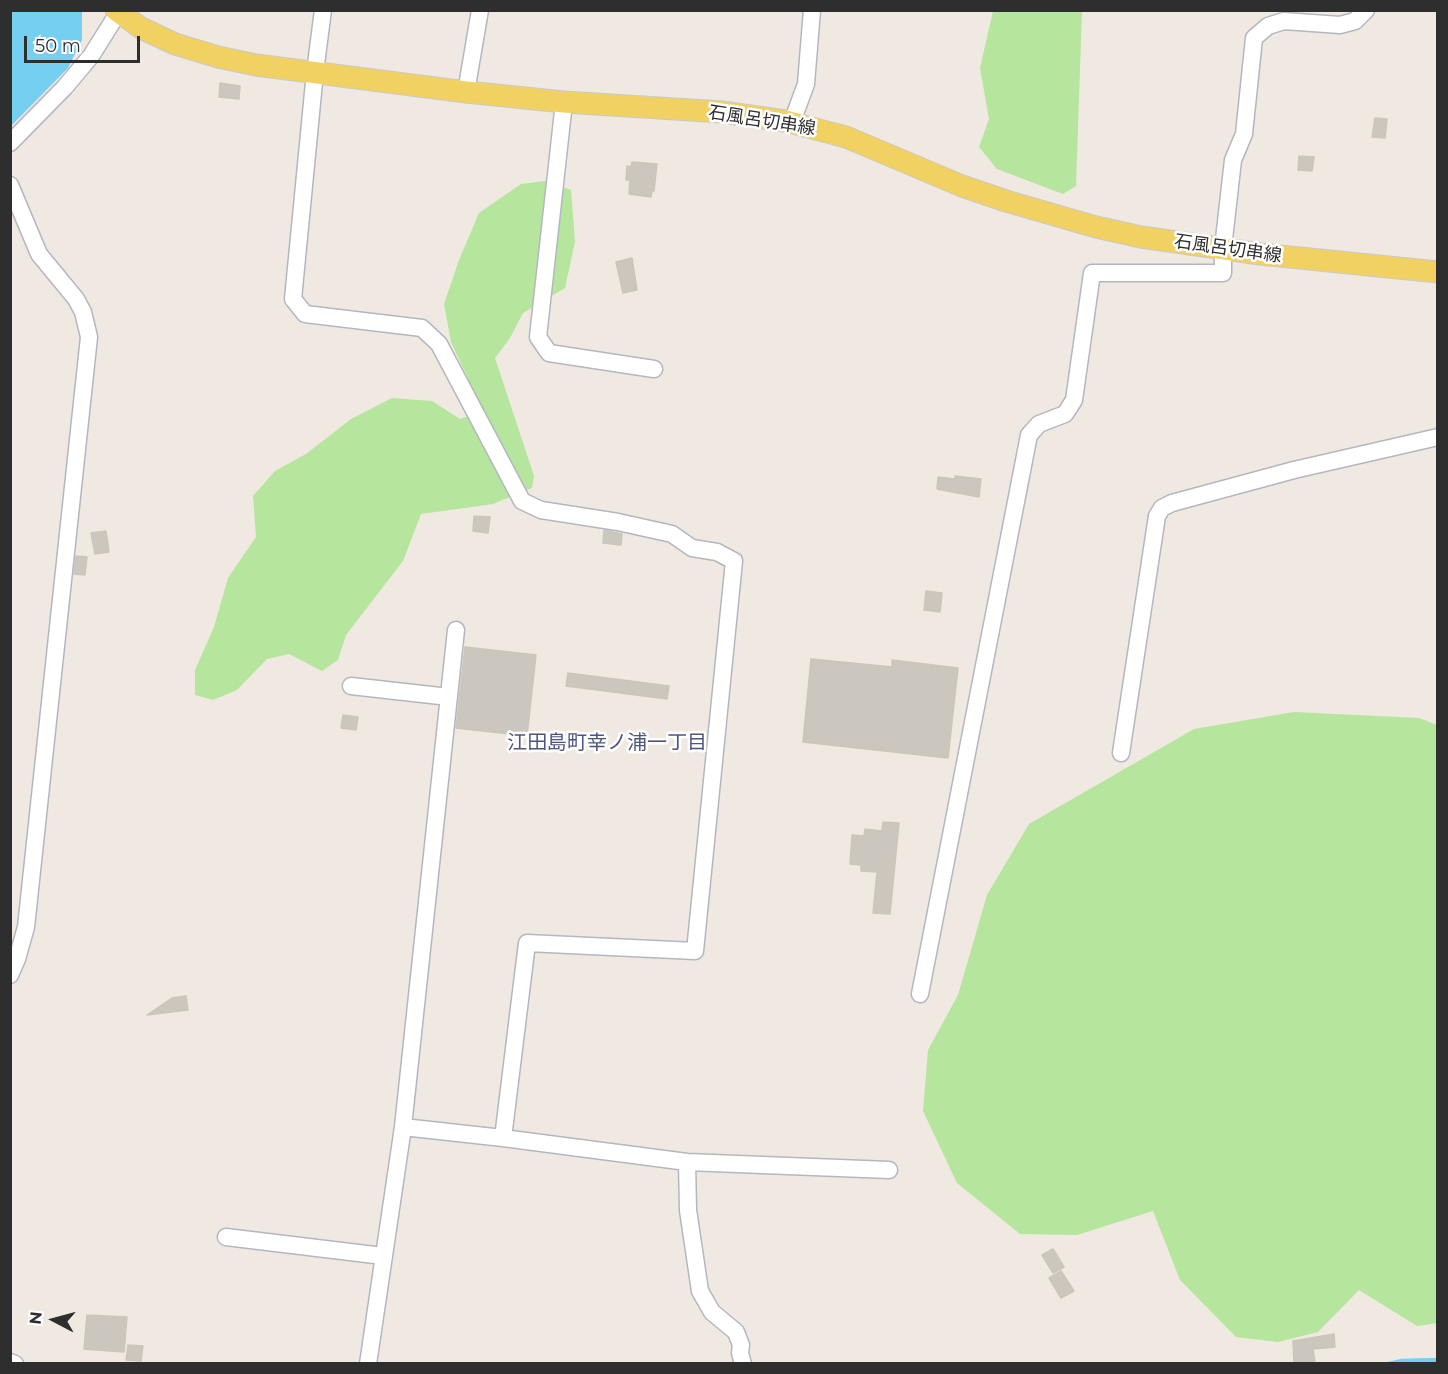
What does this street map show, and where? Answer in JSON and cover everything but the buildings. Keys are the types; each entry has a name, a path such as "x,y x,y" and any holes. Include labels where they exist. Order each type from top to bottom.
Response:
{"main road":[{"name":"石風呂切串線","path":"117,12 141,28 175,44 256,65 466,92 564,102 732,113 792,122 846,137 962,186 1050,215 1141,237 1260,254 1437,272"}],"street":[{"path":"323,10 293,299 305,314 422,328 439,345 522,501 541,510 618,522 672,534 692,548 717,552 734,561 695,951 527,943 503,1138"},
{"path":"466,92 480,10"},
{"path":"792,122 806,84 812,10"},
{"path":"920,994 1029,435 1039,424 1065,414 1074,400 1092,273 1223,273 1233,160 1244,134 1254,38 1268,26 1284,21 1340,25 1355,21 1366,10"},
{"path":"10,142 65,87 91,56 117,12"},
{"path":"564,102 538,337 549,353 654,369"},
{"path":"10,185 39,254 76,299 83,312 89,337 26,927 18,959 10,975"},
{"path":"1121,753 1157,516 1162,508 1172,502 1294,470 1437,438"},
{"path":"368,1364 403,1127 456,630"},
{"path":"351,686 449,697"},
{"path":"403,1127 687,1162 889,1170"},
{"path":"687,1162 688,1210 700,1291 712,1312 736,1332 741,1345 740,1353 743,1364"},
{"path":"226,1238 383,1256"}],"green space":[{"path":"993,11 1082,11 1076,186 1063,194 997,169 979,147 989,119 980,68"},
{"path":"545,181 571,190 575,242 565,288 523,313 510,338 495,358 534,476 532,488 493,504 421,514 403,561 346,635 338,660 322,671 289,654 267,659 237,690 213,700 195,695 195,670 214,627 228,578 256,537 253,496 275,471 306,454 351,419 392,398 432,401 460,419 483,411 451,342 444,304 479,213 521,184"},
{"path":"1294,712 1419,718 1437,725 1438,1323 1417,1326 1359,1290 1318,1332 1278,1342 1236,1337 1180,1280 1153,1211 1077,1235 1020,1234 957,1183 923,1111 928,1050 958,995 987,895 1029,824 1194,729"}],"water":[{"path":"11,10 82,11 82,40 68,68 11,126"}],"waterway":[{"path":"1389,1364 1402,1361 1438,1360"}],"district":[{"name":"江田島町幸ノ浦一丁目","path":"607,743"}]}
